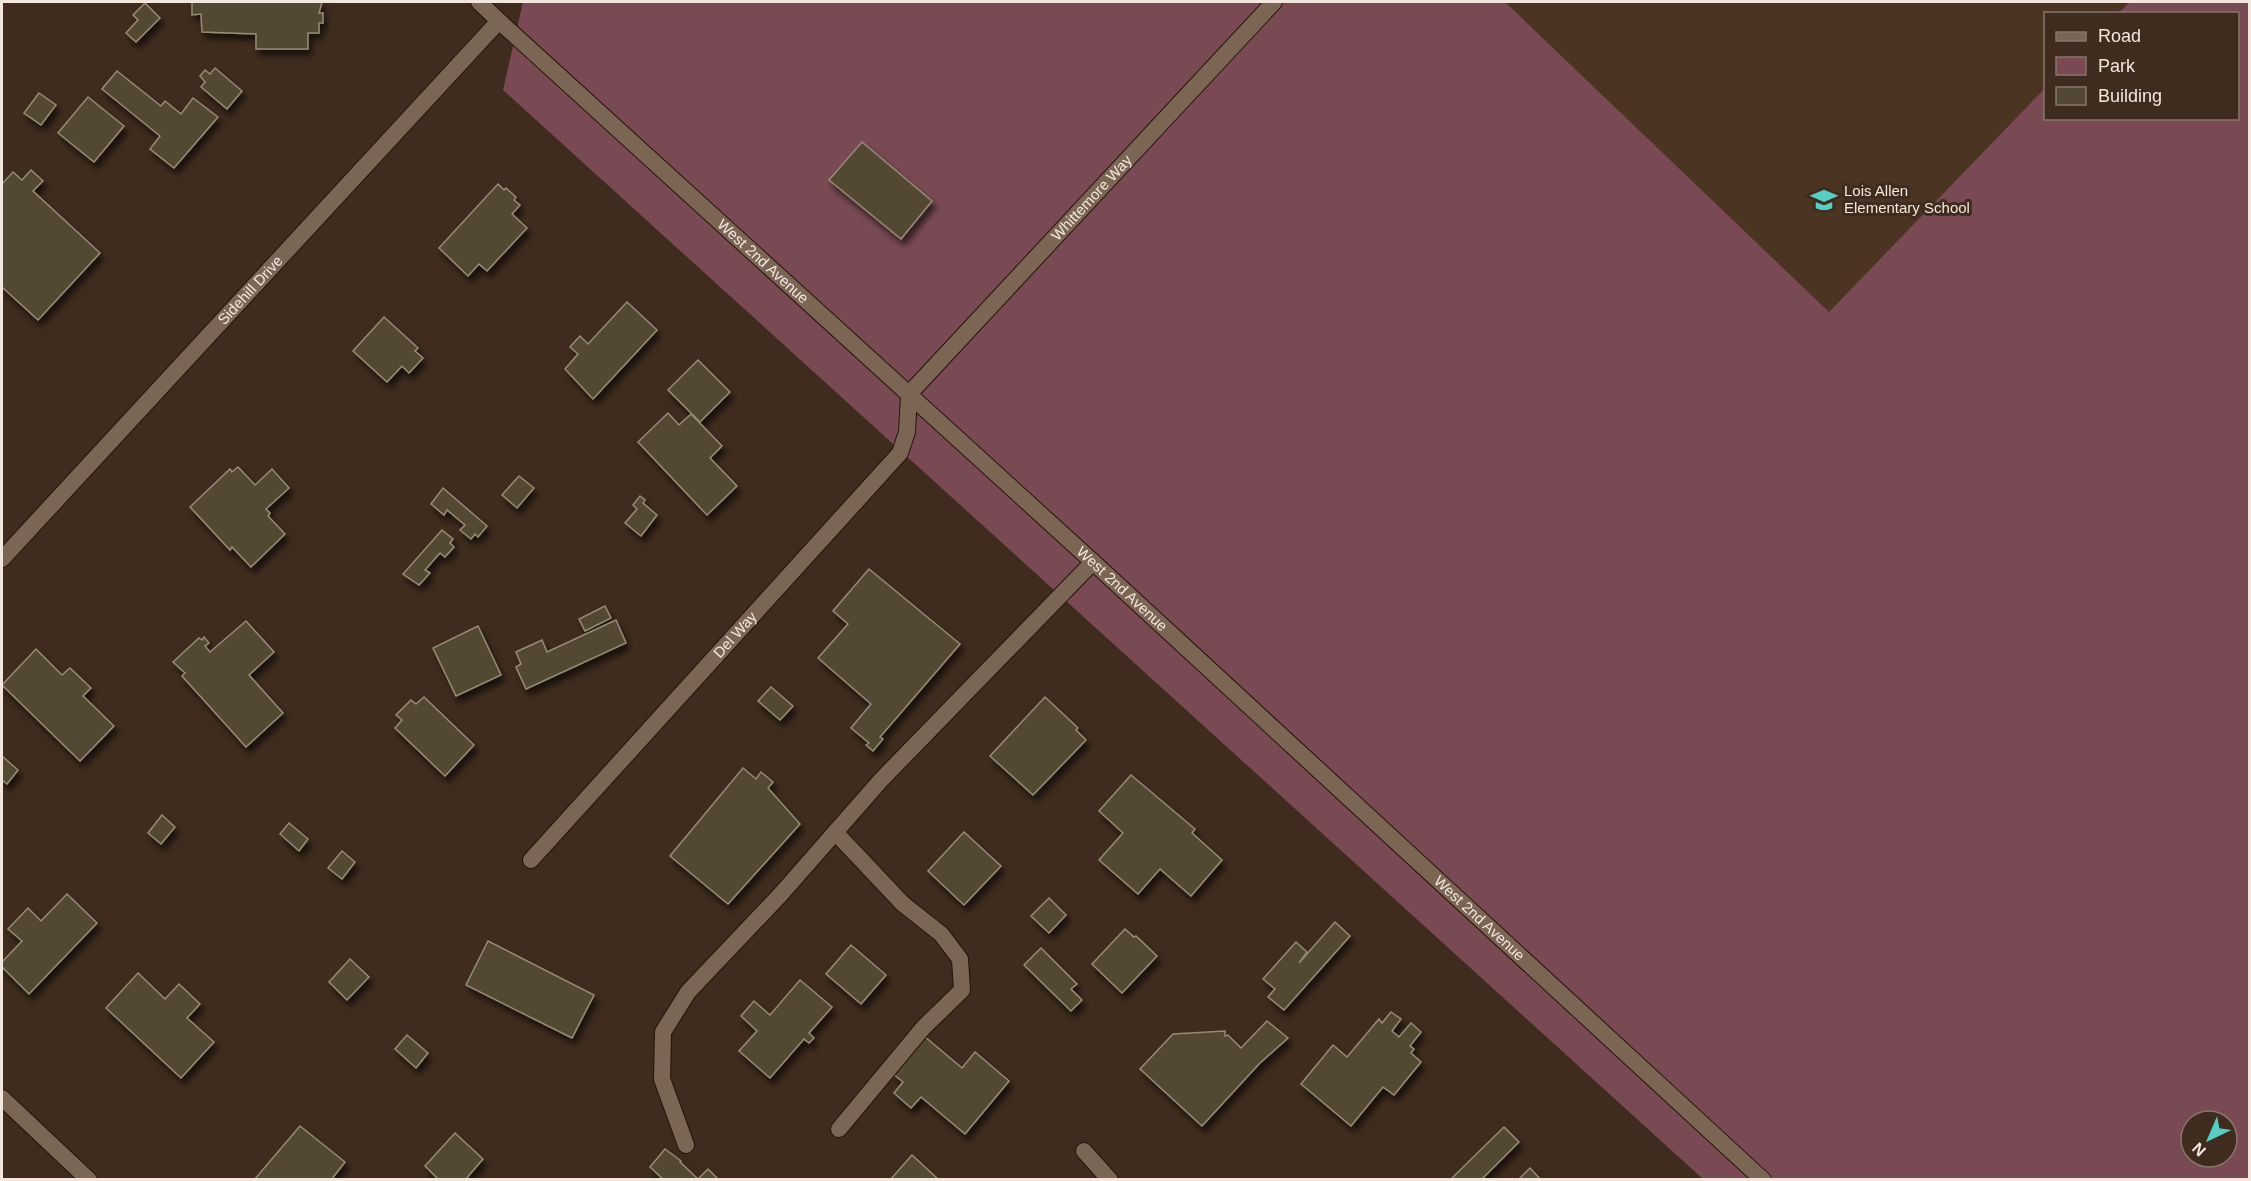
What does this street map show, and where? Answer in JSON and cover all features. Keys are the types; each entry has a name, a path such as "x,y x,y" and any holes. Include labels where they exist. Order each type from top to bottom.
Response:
{"street":[{"name":"West 2nd Avenue","path":"479,2 1093,562 1763,1179"},
{"name":"Whittemore Way","path":"909,394 1274,2"},
{"name":"Sidehill Drive","path":"2,559 499,21"},
{"name":"Del Way","path":"531,860 900,453 908,432 909,394"},
{"path":"686,1145 662,1079 663,1032 688,992 781,894 881,780 1093,562"},
{"path":"835,832 903,904 941,934 960,959 962,990 922,1028 839,1129"},
{"path":"2,1098 89,1179"},
{"path":"1084,1152 1110,1179"}],"shaded area":[{"name":"Lois Allen Elementary School","path":"1500,2 2130,2 2119,12 2044,12 2044,89 1829,312"}],"green space":[{"path":"523,2 1505,2 1829,312 2044,89 2044,120 2239,120 2239,12 2119,12 2130,2 2249,2 2249,1179 1703,1179 503,90"}],"building":[{"path":"192,2 322,2 319,13 323,13 323,23 319,23 319,33 308,33 308,49 256,49 256,34 202,32 201,14 192,15"},
{"path":"145,3 160,18 136,42 126,33 138,20 133,15"},
{"path":"215,68 242,91 227,109 201,87 205,82 200,76 205,70 210,74"},
{"path":"117,71 161,106 165,101 181,114 193,98 218,117 174,168 150,149 160,136 102,89"},
{"path":"39,93 56,105 41,125 24,113"},
{"path":"88,97 124,126 94,162 58,133"},
{"path":"862,142 932,201 901,239 829,180"},
{"path":"31,170 43,181 33,191 100,253 38,320 2,287 2,184 13,172 22,180"},
{"path":"498,184 516,197 514,200 520,205 512,214 527,228 487,271 479,264 468,276 439,248"},
{"path":"627,302 657,330 593,399 565,369 578,354 570,347 580,336 588,344"},
{"path":"384,317 418,348 415,351 423,358 409,373 402,366 387,382 353,351"},
{"path":"698,360 730,392 700,422 668,390"},
{"path":"668,413 679,425 691,414 722,446 710,458 737,486 707,515 638,442"},
{"path":"238,467 255,485 272,469 289,488 266,509 270,513 268,516 285,534 251,567 232,547 230,550 190,507 230,469 232,472"},
{"path":"519,476 534,488 517,508 502,495"},
{"path":"443,488 487,526 478,537 475,534 471,539 460,530 465,525 447,510 444,515 431,504"},
{"path":"640,496 645,500 643,503 657,515 641,536 625,523 637,509 633,505"},
{"path":"442,530 453,539 450,543 454,547 445,557 440,553 425,570 430,573 419,585 403,574"},
{"path":"869,569 960,644 880,737 883,739 873,751 866,745 869,743 851,728 871,704 818,658 848,624 833,611"},
{"path":"605,606 611,618 585,631 579,619"},
{"path":"616,620 626,643 526,689 516,667 521,664 516,652 542,640 547,652"},
{"path":"246,621 274,652 249,675 283,713 246,747 182,676 185,673 173,662 199,638 202,640 204,637 209,643 205,646 210,652"},
{"path":"478,626 501,675 456,696 433,648"},
{"path":"36,649 62,675 70,668 91,688 83,696 114,726 80,761 2,685"},
{"path":"771,687 793,706 780,720 758,701"},
{"path":"424,697 474,745 445,776 395,728 402,720 396,715 411,700 416,704"},
{"path":"1045,697 1078,728 1076,730 1086,740 1033,795 990,756"},
{"path":"2,756 18,770 7,784 2,780"},
{"path":"743,768 756,779 761,772 773,782 768,788 800,824 728,904 670,856"},
{"path":"1131,775 1195,829 1192,833 1222,860 1191,896 1160,869 1138,894 1099,860 1123,833 1099,811"},
{"path":"162,815 175,827 161,844 148,833"},
{"path":"289,823 308,839 299,851 280,834"},
{"path":"964,832 1001,866 964,905 928,871"},
{"path":"342,851 355,862 342,879 328,868"},
{"path":"67,894 97,923 29,994 2,967 2,962 22,941 8,929 28,908 41,921"},
{"path":"1049,898 1066,915 1049,933 1031,916"},
{"path":"1335,922 1350,936 1284,1010 1268,997 1275,989 1263,979 1296,942 1307,952 1299,963"},
{"path":"1125,929 1157,956 1122,993 1092,964"},
{"path":"488,941 594,995 572,1038 466,985"},
{"path":"851,945 886,975 861,1004 826,974"},
{"path":"1041,948 1077,984 1071,989 1082,1000 1071,1011 1024,965"},
{"path":"350,959 369,977 347,1000 329,982"},
{"path":"138,973 165,999 179,984 200,1004 187,1018 214,1042 181,1078 106,1008"},
{"path":"800,980 832,1007 809,1033 814,1038 809,1043 804,1039 770,1078 739,1051 757,1031 741,1016 754,1001 770,1015"},
{"path":"1391,1012 1401,1019 1392,1031 1399,1037 1411,1023 1421,1032 1410,1046 1414,1049 1411,1053 1421,1062 1394,1095 1383,1087 1351,1126 1301,1084 1333,1045 1347,1057 1379,1019 1382,1023"},
{"path":"1267,1021 1288,1038 1259,1064 1202,1126 1140,1069 1173,1034 1225,1031 1225,1036 1228,1035 1241,1048"},
{"path":"407,1035 428,1053 416,1068 395,1049"},
{"path":"924,1036 962,1068 975,1052 1009,1081 965,1134 921,1097 911,1108 894,1093 903,1082 893,1074"},
{"path":"300,1126 345,1162 331,1180 254,1180"},
{"path":"1504,1127 1519,1142 1481,1180 1450,1180"},
{"path":"455,1133 483,1159 465,1180 439,1180 425,1166"},
{"path":"665,1149 681,1161 698,1179 708,1169 719,1180 664,1180 650,1167"},
{"path":"912,1155 939,1180 890,1180"},
{"path":"1530,1168 1541,1180 1517,1180 1520,1178"}],"place":[{"name":"Lois Allen Elementary School","path":"1824,200"}]}
